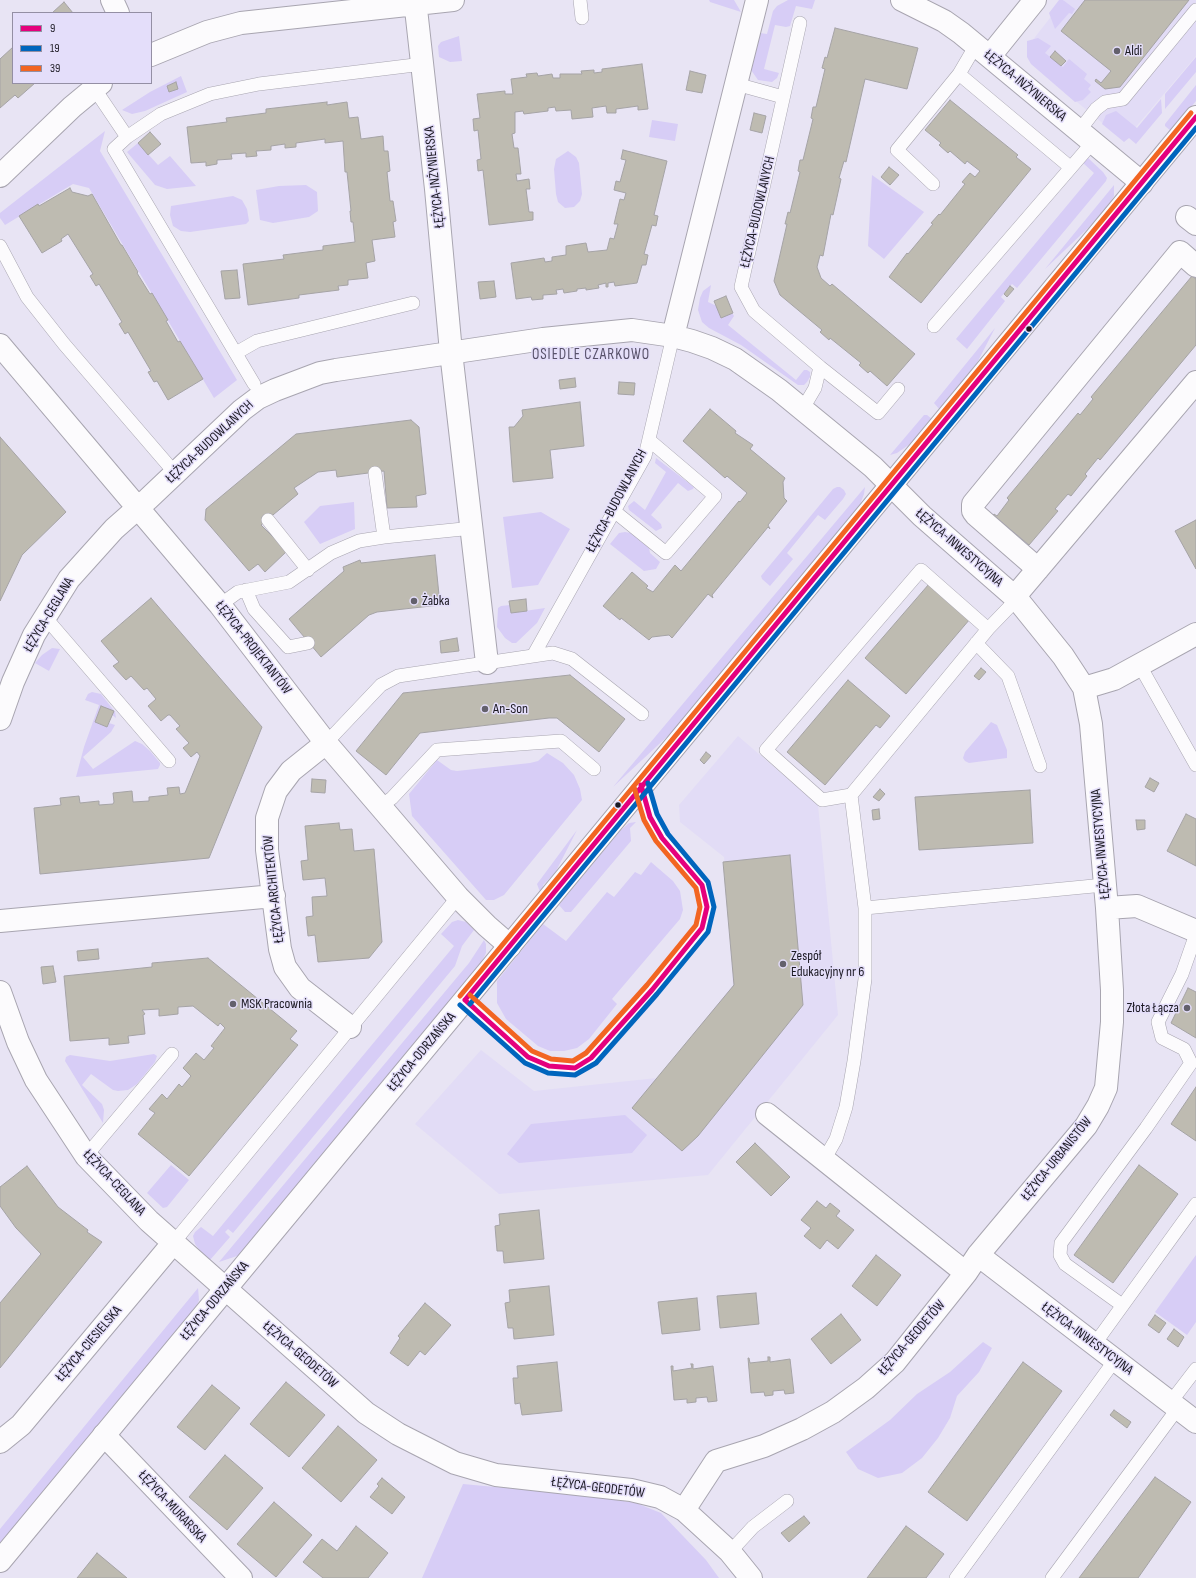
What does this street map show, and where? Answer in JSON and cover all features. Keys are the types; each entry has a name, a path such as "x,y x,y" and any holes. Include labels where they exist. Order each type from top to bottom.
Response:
{"street":[{"path":"112,0 118,12"},
{"path":"152,55 207,32 241,23 415,2 453,0"},
{"name":"ŁĘŻYCA-BUDOWLANYCH","path":"673,336 757,0"},
{"name":"ŁĘŻYCA-INŻYNIERSKA","path":"902,0 944,21 983,50 1142,183"},
{"path":"983,50 1035,0"},
{"name":"ŁĘŻYCA-INŻYNIERSKA","path":"415,2 423,64 451,352"},
{"path":"0,176 98,85"},
{"name":"ŁĘŻYCA-ODRZAŃSKA","path":"0,1561 510,946 641,785 1196,118"},
{"path":"1038,569 976,515 973,510 974,504 1180,252 1196,266"},
{"name":"ŁĘŻYCA-BUDOWLANYCH","path":"138,509 242,410 258,398 320,373 451,352 587,334 632,330 673,336 712,348 735,359 779,390 873,467 890,485"},
{"name":"ŁĘŻYCA-PROJEKTANTÓW","path":"0,345 220,605 326,743 458,897 487,926 510,946"},
{"path":"451,352 487,663"},
{"path":"1015,597 1196,382"},
{"name":"ŁĘŻYCA-INWESTYCYJNA","path":"890,485 922,516 1015,597 1063,656 1084,688 1090,724 1107,908 1137,906 1196,933"},
{"name":"ŁĘŻYCA-CEGLANA","path":"0,719 13,682 34,635 69,579 114,529 138,509"},
{"path":"1084,688 1114,679 1196,634"},
{"name":"ŁĘŻYCA-ARCHITEKTÓW","path":"326,743 291,771 276,792 267,818 267,850 280,949 285,967 300,988 350,1027"},
{"path":"0,921 274,896"},
{"name":"ŁĘŻYCA-URBANISTÓW","path":"966,1273 978,1255 1086,1126 1098,1106 1106,1088 1111,1030 1112,990 1107,908"},
{"name":"ŁĘŻYCA-CEGLANA","path":"0,992 18,1042 36,1080 86,1156 149,1221 225,1289"},
{"path":"767,1114 966,1273"},
{"name":"ŁĘŻYCA-CIESIELSKA","path":"0,1442 21,1425 174,1242"},
{"name":"ŁĘŻYCA-INWESTYCYJNA","path":"978,1255 1196,1422"},
{"name":"ŁĘŻYCA-GEODETÓW","path":"225,1289 366,1413 398,1434 455,1463 496,1475 631,1490 660,1497 684,1510 716,1461 764,1446 802,1429 833,1412 866,1388 895,1362 966,1273"},
{"name":"ŁĘŻYCA-MURARSKA","path":"104,1435 241,1578"},
{"path":"684,1510 730,1552 751,1578"}],"lane":[{"path":"580,0 582,18"},
{"path":"934,326 1070,167 1086,137 1096,109 1105,102 1123,99 1196,10"},
{"name":"ŁĘŻYCA-BUDOWLANYCH","path":"800,23 741,287 754,311 820,367 878,413 898,389"},
{"path":"933,184 897,150 959,74 983,50"},
{"path":"254,384 114,149 127,137 161,114 210,94 259,84 423,64"},
{"path":"959,74 1070,167"},
{"path":"736,84 783,97"},
{"path":"98,85 127,137"},
{"path":"0,246 27,297 64,344 175,473"},
{"path":"236,353 257,341 413,303"},
{"name":"ŁĘŻYCA-BUDOWLANYCH","path":"533,656 645,456 673,336"},
{"path":"802,410 815,388 820,367"},
{"path":"614,511 666,553 716,496 649,440"},
{"path":"375,473 384,537"},
{"path":"268,520 308,570"},
{"path":"220,605 238,592 289,582 331,553 346,546 384,537 472,528"},
{"path":"988,628 921,570 766,750 822,800 851,795 1015,597"},
{"path":"246,590 254,609 288,647 308,642"},
{"path":"45,617 169,761"},
{"path":"976,644 1008,676 1040,766"},
{"path":"326,743 381,685 398,676 553,653 572,659 642,714"},
{"path":"1139,664 1196,765"},
{"path":"381,806 392,798 437,750 561,742 594,769"},
{"path":"465,1000 528,1057 550,1066 575,1068 591,1058 652,990 702,928 707,907 702,885 662,838 650,817 641,785"},
{"path":"824,1160 836,1139 846,1107 865,979 865,908 851,795"},
{"path":"865,908 1104,885"},
{"path":"174,1242 458,897"},
{"path":"1122,1305 1065,1264 1060,1255 1061,1243 1191,1064 1184,1049 1162,1038 1158,1022 1182,974 1196,933"},
{"path":"86,1156 172,1054"},
{"path":"1094,1345 1196,1204"},
{"path":"956,1578 1115,1360"},
{"path":"1052,1578 1174,1406 1196,1369"},
{"path":"730,1552 753,1527 787,1501"}],"shaded area":[{"path":"709,0 734,0 741,12 710,2"},
{"path":"788,0 815,0 812,9 796,6 790,26 786,27 775,25 764,69 779,73 777,78 772,82 758,80 751,70 760,33 767,34 773,11 777,6"},
{"path":"1059,0 1063,0 1075,9 1072,14 1069,13 1055,29 1049,13"},
{"path":"1064,0 1196,0 1196,56 1124,141 1036,68 1032,41"},
{"path":"459,36 462,61 450,62 439,57 438,46 441,42"},
{"path":"1038,38 1051,46 1045,53 1063,67 1069,59 1087,74 1084,79 1091,85 1088,89 1091,92 1083,100 1075,102 1031,64 1027,57 1027,41"},
{"path":"1196,57 1196,72 1165,109 1165,94"},
{"path":"181,76 187,92 145,111 132,114 122,110 150,92"},
{"path":"1196,85 1196,101 1171,131 1165,126 1165,124"},
{"path":"1161,99 1162,113 1136,144 1129,138 1124,142 1102,124 1106,115 1116,111 1137,128"},
{"path":"652,120 678,124 675,141 649,137"},
{"path":"105,131 100,151 237,380 214,398 89,188 73,184 5,225 0,218 0,213"},
{"path":"138,143 158,165 170,156 196,186 167,189 155,185 127,152"},
{"path":"568,151 576,157 579,163 582,194 580,201 574,207 565,208 558,202 554,169 556,159"},
{"path":"1087,157 1103,172 1107,178 1106,181 1017,288 1012,284 1001,297 1005,301 967,349 956,339 1094,173 1082,162"},
{"path":"872,175 924,212 884,259 868,246"},
{"path":"306,185 317,192 318,211 309,217 273,223 260,220 256,190 279,186"},
{"path":"1114,185 1114,196 1105,212 1045,269"},
{"path":"233,196 242,200 247,209 249,221 246,224 190,232 181,231 173,226 170,215 171,206"},
{"path":"711,285 708,302 732,313 734,316 728,325 796,380 804,370 810,372 810,377 804,385 798,385 741,345 709,328 702,322 698,310 700,298 703,291"},
{"path":"995,328 977,363 940,410 934,403"},
{"path":"924,415 927,415 932,419 913,442 897,453 890,455"},
{"path":"656,458 694,487 688,491 678,483 651,515 661,524 662,528 656,531 629,510 628,506 634,501 645,510 666,472 655,463"},
{"path":"837,487 844,490 846,494 843,499 825,520 818,515 787,553 793,559 770,586 762,579 761,576 833,489"},
{"path":"865,487 858,510 671,733 613,787"},
{"path":"354,502 355,529 320,544 304,522 320,506"},
{"path":"541,512 570,529 538,585 512,588 503,517"},
{"path":"619,533 631,533 649,548 650,553 660,562 656,569 644,571 610,544"},
{"path":"510,605 511,613 545,608 537,623 516,643 512,643 505,638 497,627 498,608 501,606"},
{"path":"52,648 60,649 49,671 35,663 42,655"},
{"path":"92,692 101,694 115,712 116,718 101,706 95,722 107,727 109,723 115,725 111,732 83,757 93,769 135,741 142,744 150,751 160,763 158,769 76,777 84,747 99,705 85,700 88,694"},
{"path":"991,722 997,725 1007,750 1007,758 969,763 965,761 963,758 965,752"},
{"name":"Zespół Edukacyjny nr 6","path":"738,736 818,805 838,1015 708,1175 499,1194 415,1124 481,1050 534,1091 657,1078 733,985 724,857 680,822 679,805"},
{"path":"547,753 563,763 574,775 580,789 582,800 504,895 494,900 486,900 412,816 409,794 437,760 451,770 457,771 530,763 538,761"},
{"path":"636,822 630,828 631,841 571,912 565,912 559,905 620,831 629,823"},
{"path":"577,830 555,873 543,885 544,887 540,892 537,884"},
{"path":"651,862 673,881 680,891 683,910 680,919 612,999 617,1004 589,1039 577,1048 564,1051 550,1051 538,1046 506,1019 497,1003 497,981 543,924 566,941 607,892 614,897 635,872 641,875"},
{"path":"458,920 466,922 474,930 462,946 455,966 233,1233 228,1229 225,1232 230,1237 210,1260 204,1256 195,1244 193,1236 195,1232 201,1227 213,1236 454,946 441,934 452,922"},
{"path":"484,940 486,944 486,953 480,965 240,1255 219,1262 469,963"},
{"path":"154,1054 157,1056 155,1062 137,1084 128,1090 113,1090 91,1074 82,1085 102,1104 104,1110 103,1123 65,1061 66,1057 70,1055 110,1061"},
{"path":"625,1115 647,1135 632,1153 519,1163 507,1154 531,1124"},
{"path":"171,1165 189,1180 167,1207 163,1208 147,1193"},
{"path":"1196,1255 1196,1322 1187,1335 1155,1312"},
{"path":"198,1288 199,1300 196,1309 0,1544 0,1529"},
{"path":"983,1342 992,1348 979,1372 957,1396 950,1418 938,1438 922,1458 902,1473 878,1478 858,1469 846,1452 890,1420 917,1394 950,1372"},
{"path":"463,1484 592,1496 636,1503 661,1513 706,1560 719,1578 422,1578"}],"building":[{"name":"Aldi","path":"1085,0 1189,0 1120,87 1105,89 1095,81 1096,79 1101,83 1111,71 1061,31"},
{"path":"64,2 72,12 53,12"},
{"path":"835,28 918,48 907,89 865,79 846,162 844,161 839,178 841,179 833,215 831,214 823,256 820,255 817,267 821,278 830,286 832,284 915,354 887,386 870,371 868,373 859,365 861,363 830,338 829,340 820,332 822,330 780,295 774,281 787,224 785,224 788,212 790,213 800,172 798,171 800,160 803,160 813,119 811,118 813,107 816,107 825,69 822,68 825,57 827,58"},
{"path":"12,48 12,84 34,84 18,98 15,95 0,108 0,59"},
{"path":"1055,51 1066,61 1061,66 1050,57"},
{"path":"642,64 648,109 638,110 638,106 616,109 616,113 607,113 606,106 592,108 593,117 572,119 571,110 556,111 555,107 548,108 548,111 524,114 523,111 515,112 515,133 512,134 514,148 518,148 521,174 516,174 517,181 529,179 530,189 526,189 529,212 533,212 533,220 489,225 483,170 478,171 477,160 481,159 478,130 474,131 473,119 480,118 477,94 505,91 505,94 513,94 511,79 527,77 526,74 537,73 538,76 552,74 553,78 560,78 560,74 582,74 581,71 594,70 594,73 602,72 602,69"},
{"path":"690,71 706,75 702,93 686,90"},
{"path":"176,82 178,89 169,92 167,86"},
{"path":"950,100 1018,155 1016,157 1031,169 921,303 889,277 907,253 908,254 933,224 931,223 939,214 940,215 965,184 962,182 970,173 975,177 980,171 967,161 965,164 950,151 948,153 939,145 941,143 925,130"},
{"path":"327,102 327,105 347,102 349,118 358,117 361,139 383,136 384,151 388,151 390,171 387,172 390,201 393,201 396,221 393,222 395,237 372,240 375,261 366,263 368,278 348,280 348,285 338,286 339,290 299,295 299,298 248,305 243,264 284,259 283,255 323,250 323,246 355,242 353,222 351,222 347,172 345,172 343,141 325,143 325,139 296,143 296,147 285,148 285,144 271,146 271,150 256,151 257,156 246,157 246,153 231,154 232,159 217,160 217,164 206,166 206,162 191,163 187,127 227,122 226,118 266,113 266,109"},
{"path":"754,113 766,116 762,133 750,130"},
{"path":"150,132 161,144 148,155 138,143"},
{"path":"623,150 667,161 654,215 658,216 656,226 652,225 644,254 648,255 646,265 642,265 637,283 615,286 614,282 608,283 608,287 606,287 606,283 598,285 599,288 586,290 586,288 577,289 577,291 564,293 563,289 556,290 557,294 543,295 543,299 532,300 531,297 516,299 511,263 544,258 545,262 552,261 552,257 566,255 566,246 586,243 588,252 607,250 610,238 614,239 618,224 614,224 620,199 624,200 626,193 614,190 616,181 620,182 626,160 621,159"},
{"path":"889,167 899,175 890,185 881,177"},
{"path":"70,188 72,192 88,196 92,194 138,272 137,273 150,294 152,293 168,320 166,321 178,342 180,341 203,379 168,400 157,381 154,382 148,372 151,371 128,332 125,334 119,324 122,322 99,284 96,286 90,276 93,274 68,234 61,239 62,241 42,253 19,216 38,204 39,206"},
{"path":"237,270 240,298 225,299 221,271"},
{"path":"1192,276 1196,279 1196,345 1100,460 1098,458 1085,474 1087,476 1071,496 1068,494 1055,509 1058,511 1029,545 993,515 994,514 997,516 1009,500 1007,498 1078,413 1080,415 1093,399 1091,397"},
{"path":"494,281 496,297 480,299 478,282"},
{"path":"1010,286 1014,289 1007,297 1004,294"},
{"path":"726,296 733,313 721,318 714,301"},
{"path":"575,378 576,387 560,389 559,380"},
{"path":"619,382 635,383 634,395 618,394"},
{"path":"580,402 584,446 550,450 553,478 513,482 509,427 514,427 523,416 522,410"},
{"path":"710,409 736,431 735,433 753,445 750,449 785,478 783,482 784,498 787,501 768,525 770,529 768,527 712,595 713,598 708,594 672,638 669,635 652,637 649,640 603,606 632,572 648,586 646,588 653,592 675,565 681,571 747,493 727,476 725,478 683,441"},
{"path":"411,420 419,427 426,494 416,496 417,507 387,508 384,471 337,477 336,470 318,472 294,488 298,494 261,525 287,551 265,572 258,564 249,571 205,520 206,509 296,434"},
{"path":"0,437 66,512 22,555 0,601"},
{"path":"1196,520 1196,569 1175,531"},
{"path":"435,555 440,605 377,612 369,615 321,657 289,619 344,571 343,567 360,560 361,563"},
{"path":"929,584 970,619 906,694 865,658"},
{"path":"151,598 262,727 209,858 40,874 34,808 61,805 60,798 79,796 80,803 99,801 99,805 113,804 113,793 132,791 133,802 149,801 149,797 168,795 167,788 179,787 180,794 185,793 200,756 197,752 191,757 183,748 189,743 176,729 180,726 170,715 161,721 148,706 156,699 147,688 144,690 131,676 126,680 113,666 119,662 101,641"},
{"path":"526,599 527,611 511,613 509,601"},
{"path":"457,638 459,651 441,653 440,641"},
{"path":"981,668 986,672 979,680 974,676"},
{"path":"570,675 625,719 599,752 557,718 420,733 386,775 356,751 403,693"},
{"path":"848,680 890,716 880,728 876,725 825,785 787,752"},
{"path":"101,706 114,711 107,727 95,722"},
{"path":"706,752 711,756 704,764 700,760"},
{"path":"1150,778 1159,783 1154,792 1145,787"},
{"path":"312,779 326,780 325,793 311,792"},
{"path":"880,789 885,794 879,801 873,797"},
{"path":"1030,790 1033,843 919,850 915,797"},
{"path":"879,809 880,819 873,820 872,810"},
{"path":"1186,814 1196,819 1196,866 1167,851"},
{"path":"1136,820 1145,820 1145,829 1137,830"},
{"path":"339,823 340,830 352,829 354,851 374,849 382,942 369,958 318,962 315,935 308,936 306,917 313,916 312,897 327,896 325,878 303,880 301,861 308,860 305,826"},
{"path":"790,855 803,1005 698,1136 682,1151 632,1108 734,985 723,862"},
{"path":"98,949 99,959 78,961 77,951"},
{"path":"208,958 297,1031 290,1039 298,1045 189,1176 138,1134 155,1113 149,1109 162,1094 167,1099 179,1084 182,1087 191,1076 183,1068 196,1053 204,1060 214,1048 211,1046 225,1028 220,1023 218,1026 193,1006 178,1007 178,1014 159,1016 159,1009 142,1010 145,1014 143,1015 145,1034 128,1036 129,1043 109,1045 109,1038 70,1041 64,976 152,967 152,963"},
{"path":"53,966 56,982 43,984 41,967"},
{"name":"Złota Łącza","path":"1188,988 1196,992 1196,1038 1171,1023"},
{"path":"1196,1087 1196,1141 1171,1124"},
{"path":"755,1143 790,1177 771,1196 736,1162"},
{"path":"1139,1165 1178,1194 1113,1283 1074,1255"},
{"path":"27,1166 58,1207 88,1230 87,1232 102,1242 0,1368 0,1303 41,1254 16,1228 0,1206 0,1187"},
{"path":"817,1201 826,1208 830,1203 840,1211 836,1216 854,1230 838,1249 827,1240 820,1249 804,1236 811,1228 801,1220"},
{"path":"539,1210 544,1259 504,1263 503,1251 497,1251 495,1226 500,1225 499,1214"},
{"path":"876,1255 901,1275 877,1306 852,1286"},
{"path":"549,1286 554,1335 514,1339 513,1328 508,1328 505,1303 510,1302 509,1290"},
{"path":"756,1293 759,1324 720,1328 717,1296"},
{"path":"697,1298 700,1330 662,1334 658,1302"},
{"path":"425,1303 451,1325 425,1355 420,1351 408,1366 390,1353 400,1338 398,1336"},
{"path":"841,1314 861,1340 831,1364 811,1339"},
{"path":"1155,1315 1166,1323 1159,1333 1148,1325"},
{"path":"1174,1329 1184,1337 1178,1347 1167,1339"},
{"path":"768,1357 770,1357 770,1362 790,1359 794,1393 785,1394 784,1390 773,1391 773,1395 765,1396 764,1392 751,1393 748,1358 750,1363 768,1361"},
{"path":"557,1362 562,1411 522,1415 520,1403 515,1404 513,1378 518,1378 517,1366"},
{"path":"1023,1362 1062,1391 967,1521 928,1492"},
{"path":"691,1364 693,1364 693,1369 713,1366 717,1401 708,1402 707,1397 696,1398 696,1402 687,1403 687,1399 674,1400 671,1366 673,1366 673,1371 692,1368"},
{"path":"286,1382 325,1415 289,1457 250,1424"},
{"path":"212,1385 240,1408 205,1450 177,1427"},
{"path":"1114,1410 1131,1422 1127,1428 1110,1415"},
{"path":"338,1426 377,1460 341,1502 302,1468"},
{"path":"225,1455 263,1488 227,1530 189,1497"},
{"path":"1155,1477 1191,1502 1138,1578 1079,1578"},
{"path":"382,1478 405,1497 392,1514 370,1497 379,1486 377,1484"},
{"path":"274,1502 312,1535 276,1577 237,1544"},
{"path":"804,1516 810,1523 789,1542 781,1533"},
{"path":"356,1526 388,1553 368,1578 323,1578 303,1562 322,1539 337,1551"},
{"path":"906,1526 944,1554 926,1578 867,1578"},
{"path":"97,1553 127,1578 77,1578"}],"transit line":[{"name":"39","path":"460,996 1191,113"},
{"name":"9","path":"465,1000 1196,117"},
{"name":"19","path":"470,1004 1196,128"},
{"name":"19","path":"460,1005 525,1063 548,1073 575,1075 596,1063 657,994 708,932 714,907 708,882 668,834 657,814 648,783"},
{"name":"9","path":"465,1000 528,1057 549,1066 575,1068 591,1058 652,990 702,928 707,907 702,885 662,838 650,817 641,785"},
{"name":"39","path":"470,995 532,1051 551,1059 573,1061 586,1053 647,985 696,925 700,907 696,888 656,841 644,820 634,787"}],"place":[{"name":"Aldi","path":"1117,51"},
{"name":"Żabka","path":"414,601"},
{"name":"An-Son","path":"485,709"},
{"name":"Zespół Edukacyjny nr 6","path":"783,964"},
{"name":"MSK Pracownia","path":"233,1004"},
{"name":"Złota Łącza","path":"1187,1008"}],"district":[{"name":"OSIEDLE CZARKOWO","path":"591,355"}]}
